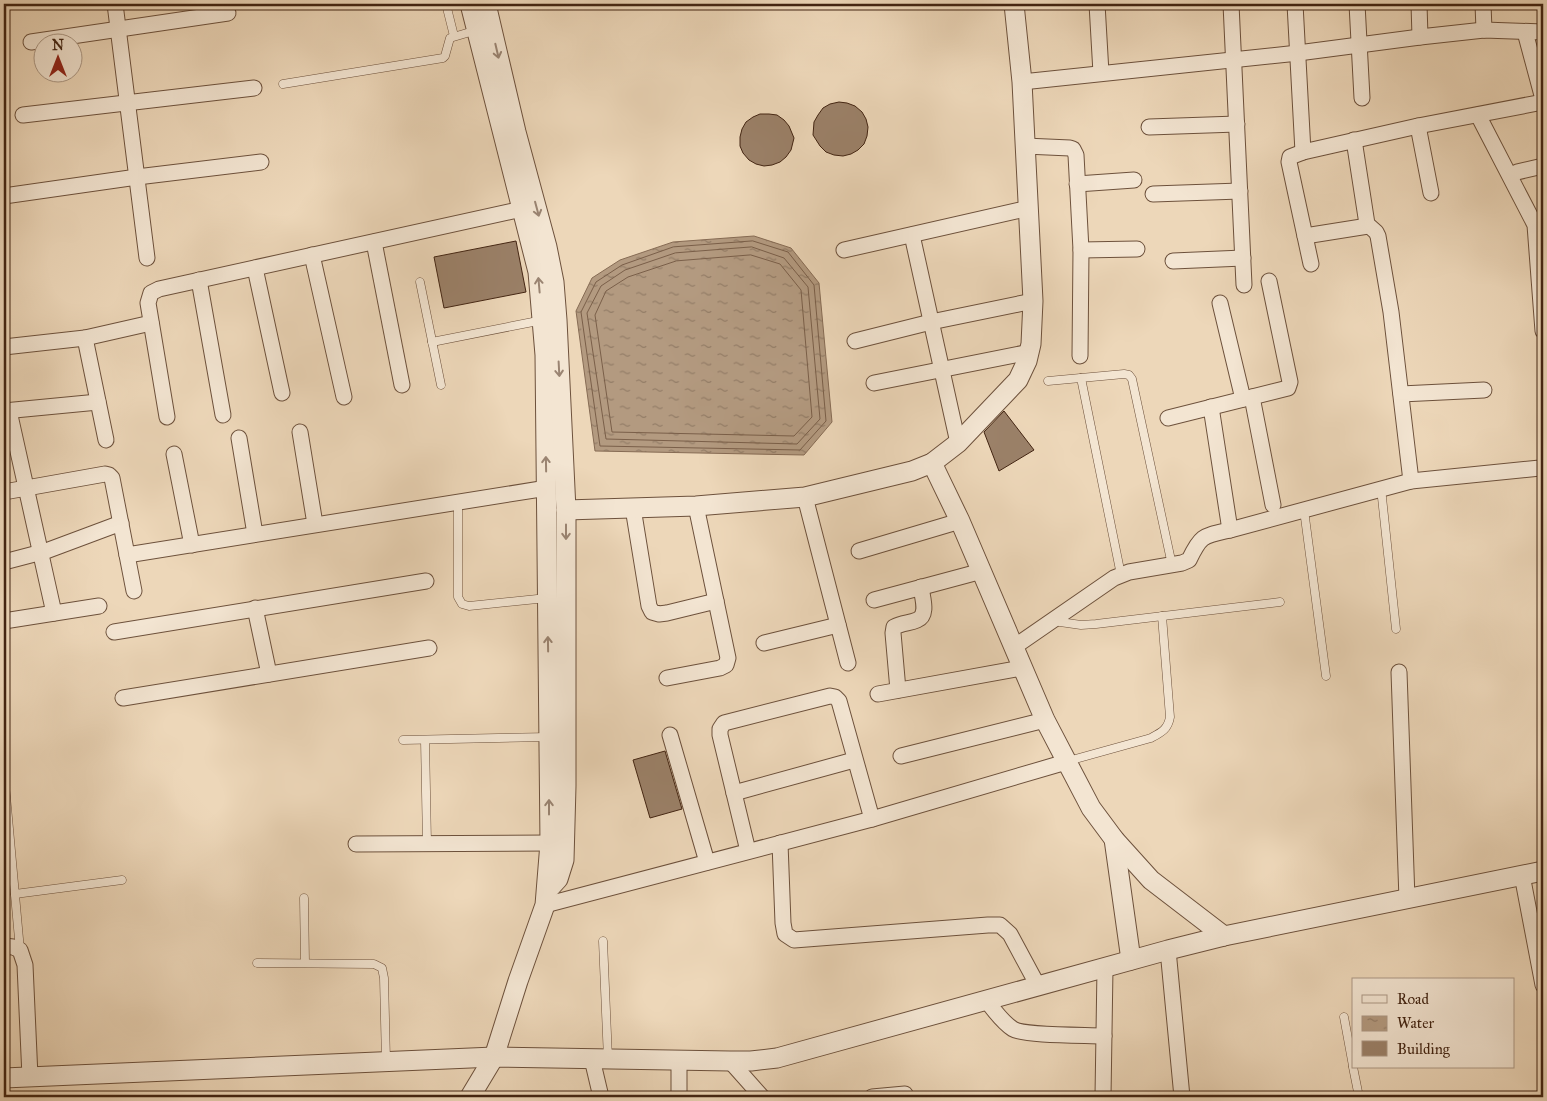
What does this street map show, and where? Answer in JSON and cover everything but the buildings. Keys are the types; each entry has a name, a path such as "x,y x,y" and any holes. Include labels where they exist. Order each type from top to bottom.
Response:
{"street":[{"path":"115,4 147,258"},
{"path":"470,4 538,272 543,320 547,488 550,843 546,898"},
{"path":"470,1097 494,1057 546,898 558,879 564,860 566,786 566,510 554,282 547,247 516,132 486,4"},
{"path":"566,510 696,506 804,497 912,471 932,463 958,443 1018,380 1028,361 1030,352 1033,301 1022,82 1014,4"},
{"path":"1097,4 1101,73"},
{"path":"1231,4 1244,285"},
{"path":"1295,4 1303,152"},
{"path":"1357,4 1362,98"},
{"path":"1419,4 1420,37"},
{"path":"1483,4 1484,30"},
{"path":"31,42 228,13"},
{"path":"1022,82 1298,53 1484,30 1543,32"},
{"path":"1311,264 1289,162 1290,156 1418,126 1543,101 1525,32"},
{"path":"24,116 254,88"},
{"path":"1478,115 1535,225 1543,331"},
{"path":"1149,127 1236,124"},
{"path":"1418,126 1431,193"},
{"path":"1354,140 1368,226 1378,236 1391,312 1411,480"},
{"path":"1025,146 1073,149 1076,155 1081,250 1080,356"},
{"path":"4,196 261,162"},
{"path":"1517,172 1543,166"},
{"path":"1077,184 1134,180"},
{"path":"1153,194 1240,191"},
{"path":"844,250 1029,208"},
{"path":"167,417 148,302 151,293 159,289 522,209"},
{"path":"1305,236 1368,226"},
{"path":"912,235 958,443"},
{"path":"374,242 402,385"},
{"path":"1081,250 1137,249"},
{"path":"312,255 344,397"},
{"path":"1173,261 1243,258"},
{"path":"255,268 282,394"},
{"path":"199,280 223,414"},
{"path":"1168,418 1288,388 1290,382 1269,281"},
{"path":"855,341 931,322 1033,301"},
{"path":"1220,302 1248,398 1273,505"},
{"path":"4,347 85,338 151,323"},
{"path":"85,338 106,440"},
{"path":"874,383 1030,352"},
{"path":"1401,394 1484,390"},
{"path":"54,613 26,488 6,411 98,402"},
{"path":"1211,407 1230,530"},
{"path":"300,432 315,524"},
{"path":"239,438 255,534"},
{"path":"174,454 192,545"},
{"path":"932,463 982,571 1045,720 1091,808 1114,839 1151,880 1224,936"},
{"path":"1014,647 1102,585 1121,575 1189,560 1197,543 1215,533 1411,480 1543,467"},
{"path":"4,492 105,474 109,475 112,478 134,592"},
{"path":"127,555 547,488"},
{"path":"804,497 848,663"},
{"path":"667,678 720,668 726,665 728,658 696,506"},
{"path":"634,508 649,606 652,612 659,614 716,601"},
{"path":"859,551 960,521"},
{"path":"4,562 40,553 121,523"},
{"path":"874,600 982,571"},
{"path":"114,632 426,581"},
{"path":"898,690 894,627 919,620 924,614 921,587"},
{"path":"4,621 99,606"},
{"path":"257,608 269,674"},
{"path":"764,643 838,625"},
{"path":"123,698 428,648"},
{"path":"878,694 1022,668"},
{"path":"1399,672 1407,899"},
{"path":"748,851 720,735 720,729 724,723 830,696 835,697 839,701 872,819"},
{"path":"901,756 1045,720"},
{"path":"670,735 707,862"},
{"path":"734,793 854,760"},
{"path":"546,898 707,862 872,819 1066,762"},
{"path":"1114,839 1131,960"},
{"path":"356,844 550,843"},
{"path":"780,843 785,934 794,940 988,924 1000,925 1010,934 1038,986"},
{"path":"4,1078 494,1057 751,1062 777,1058 1224,936 1543,871"},
{"path":"1522,875 1540,949 1543,985"},
{"path":"4,946 20,950 25,964 30,1076"},
{"path":"1168,950 1182,1097"},
{"path":"1102,1097 1105,968"},
{"path":"986,1000 1014,1030 1028,1033 1104,1036"},
{"path":"600,1059 601,1097"},
{"path":"679,1061 680,1097"},
{"path":"730,1062 762,1097"},
{"path":"872,1097 906,1094"}],"lane":[{"path":"446,4 454,36"},
{"path":"283,84 443,58 450,38 477,30"},
{"path":"420,282 441,385"},
{"path":"432,342 543,320"},
{"path":"1048,381 1124,374 1129,375 1132,379 1172,565"},
{"path":"1081,378 1121,575"},
{"path":"1381,488 1396,629"},
{"path":"458,502 458,597 462,604 469,606 548,598"},
{"path":"1304,510 1326,676"},
{"path":"1051,621 1081,625 1280,602"},
{"path":"1066,762 1151,738 1160,734 1168,725 1170,717 1162,616"},
{"path":"403,740 549,737"},
{"path":"426,740 427,844"},
{"path":"4,774 5,809 20,950"},
{"path":"15,894 122,880"},
{"path":"304,898 305,963"},
{"path":"600,1059 603,941"},
{"path":"257,963 374,964 382,968 384,978 386,1062"},
{"path":"1344,1017 1352,1061"},
{"path":"1353,1068 1359,1097"}],"water":[{"path":"754,236 791,248 819,283 832,422 804,455 595,451 576,311 592,278 620,260 673,242"}]}
